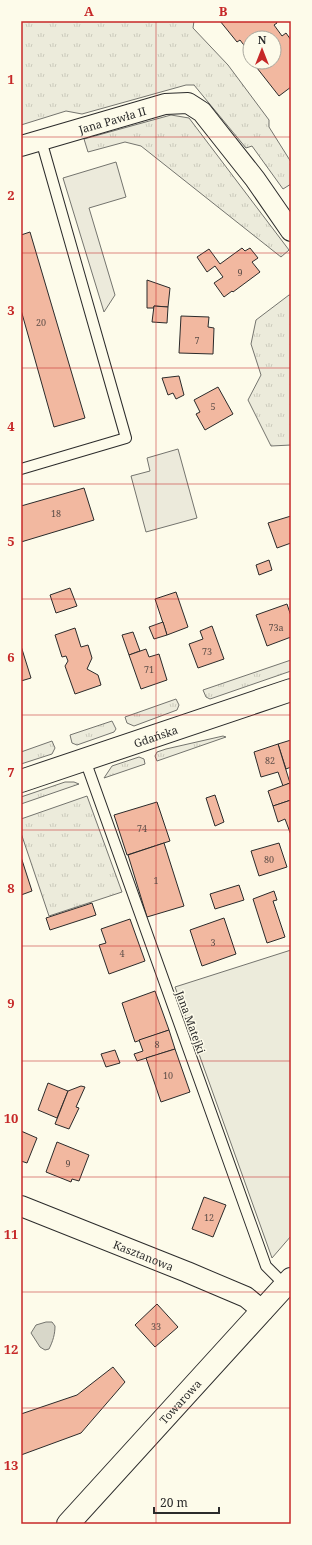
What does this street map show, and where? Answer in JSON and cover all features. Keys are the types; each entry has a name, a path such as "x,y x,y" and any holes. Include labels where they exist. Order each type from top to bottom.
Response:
{"street":[{"name":"Jana Pawła II","path":"21,146 165,104 188,103 202,112 255,179 291,230"},
{"name":"Gdańska","path":"21,781 291,690"},
{"name":"Kasztanowa","path":"21,1206 188,1272 246,1297 263,1311"},
{"name":"Towarowa","path":"68,1524 288,1282"}],"lane":[{"path":"21,469 126,438 41,140"},
{"name":"Jana Matejki","path":"85,760 266,1266 288,1282"}],"green space":[{"path":"21,21 194,21 193,28 228,65 269,120 269,127 291,162 291,184 283,189 252,146 246,148 194,85 186,85 82,114 66,111 21,125"},
{"path":"171,115 189,118 289,250 281,257 141,146 125,142 88,152 84,139"},
{"path":"291,295 291,445 271,446 248,400 261,375 251,344 256,320"},
{"path":"291,660 291,671 210,699 206,697 203,690"},
{"path":"176,699 179,705 177,710 134,726 127,723 125,717"},
{"path":"112,721 116,729 114,732 77,745 72,743 70,735"},
{"path":"223,736 226,737 157,761 155,756 157,752 166,749"},
{"path":"52,741 55,748 52,754 21,764 21,752"},
{"path":"139,757 144,759 145,764 104,778 112,766"},
{"path":"65,782 74,782 79,784 21,804 21,797"},
{"path":"87,796 122,892 49,916 21,833 21,819"},
{"path":"291,950 291,1236 272,1258 175,987"}],"shaded area":[{"path":"116,162 126,197 89,208 115,295 104,312 63,178"},
{"path":"178,449 197,518 146,532 131,476 150,471 147,458"},
{"path":"52,1322 55,1329 54,1338 49,1349 45,1350 40,1347 31,1333 36,1325"}],"building":[{"path":"220,21 276,21 277,23 274,25 278,30 242,30 242,43 240,40 237,42"},
{"path":"286,33 291,40 291,87 279,96 259,70 282,70 282,36"},
{"path":"30,232 85,418 54,427 21,310 21,235"},
{"path":"242,248 245,251 250,248 258,258 252,262 260,272 224,297 214,283 223,277 215,266 207,272 197,257 209,249 220,264"},
{"path":"147,280 170,288 168,307 154,306 154,308 147,308"},
{"path":"154,306 168,307 167,323 152,322"},
{"path":"181,316 209,317 208,327 214,328 213,354 179,353"},
{"path":"179,376 184,395 176,399 173,393 168,395 162,378"},
{"path":"218,387 233,414 205,430 196,414 200,412 194,400"},
{"path":"84,488 94,520 21,542 21,506"},
{"path":"291,516 291,543 277,548 268,523"},
{"path":"269,560 272,570 259,575 256,565"},
{"path":"70,588 77,606 56,613 50,595"},
{"path":"176,592 188,627 167,635 155,599"},
{"path":"287,604 291,616 291,637 267,646 256,615"},
{"path":"163,622 167,635 154,639 149,627"},
{"path":"212,626 224,659 198,668 189,644 203,639 200,631"},
{"path":"75,628 81,647 88,645 92,658 87,669 98,675 101,685 75,694 65,666 68,661 66,656 62,657 55,635"},
{"path":"133,632 140,651 129,655 122,635"},
{"path":"21,646 31,678 21,681"},
{"path":"146,649 149,657 159,654 167,680 141,689 129,655"},
{"path":"291,740 291,767 286,769 278,744"},
{"path":"278,744 290,783 283,786 278,772 261,777 254,752"},
{"path":"290,783 291,800 273,806 268,791"},
{"path":"215,795 224,822 215,826 206,798"},
{"path":"291,800 291,835 285,819 278,822 273,806"},
{"path":"157,802 170,841 127,855 114,815"},
{"path":"164,843 184,906 147,917 128,855"},
{"path":"279,843 287,867 259,876 251,851"},
{"path":"21,857 32,891 21,895"},
{"path":"239,885 244,900 215,909 210,894"},
{"path":"274,891 277,900 273,901 285,937 267,943 253,899"},
{"path":"92,903 96,915 50,930 46,918"},
{"path":"224,918 236,954 202,966 190,930"},
{"path":"130,919 145,961 109,974 99,945 106,943 101,929"},
{"path":"155,991 169,1030 135,1042 122,1003"},
{"path":"169,1030 175,1049 137,1061 134,1054 143,1051 139,1040"},
{"path":"175,1049 190,1092 161,1102 146,1058"},
{"path":"115,1050 120,1063 106,1067 101,1054"},
{"path":"48,1083 68,1091 57,1118 38,1110"},
{"path":"81,1086 85,1087 76,1107 79,1108 69,1129 55,1124 68,1091"},
{"path":"21,1131 37,1138 27,1163 21,1161"},
{"path":"57,1142 89,1155 79,1181 72,1179 71,1182 46,1172"},
{"path":"204,1197 226,1205 213,1237 192,1229"},
{"path":"157,1304 178,1327 155,1347 135,1325"},
{"path":"113,1367 125,1382 81,1433 21,1455 21,1414 77,1395"}]}
